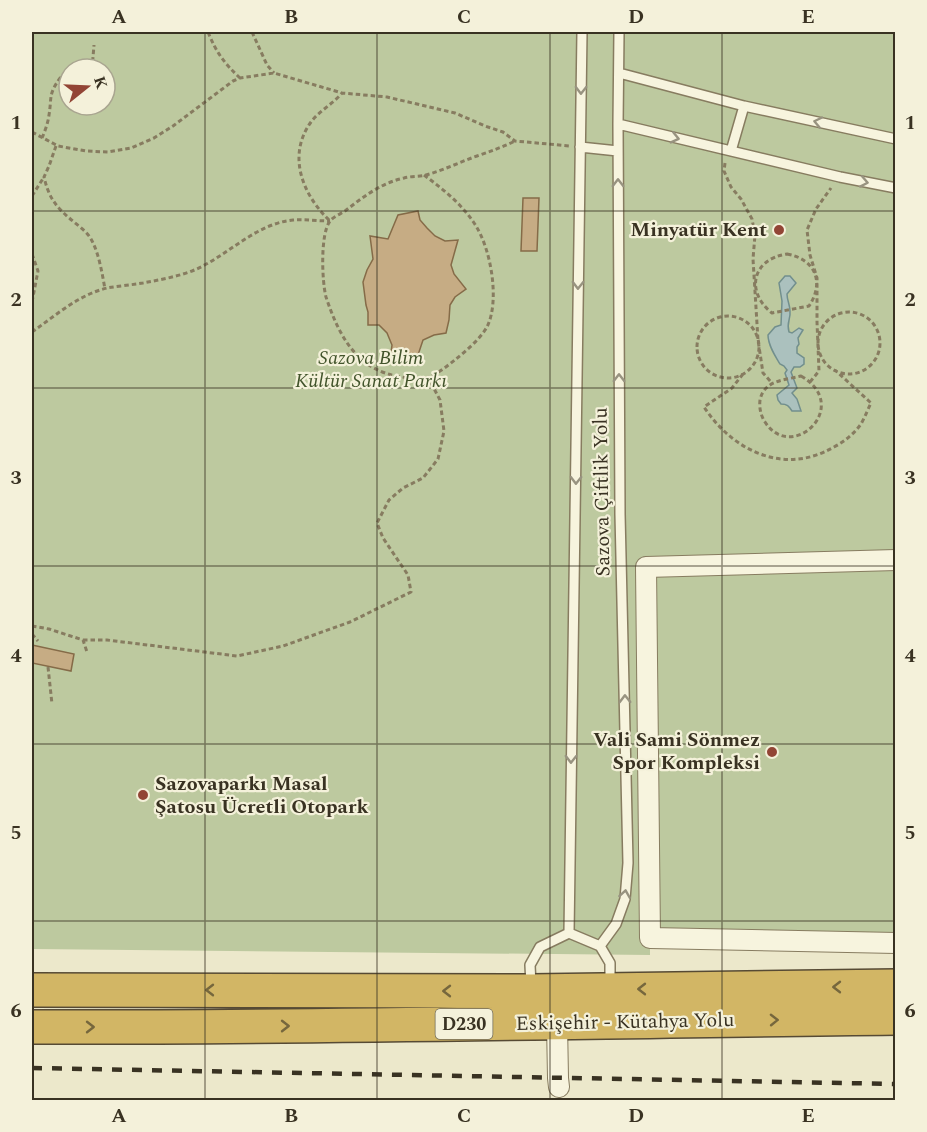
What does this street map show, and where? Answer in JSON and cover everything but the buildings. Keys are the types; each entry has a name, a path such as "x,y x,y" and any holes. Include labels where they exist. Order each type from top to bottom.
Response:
{"highway":[{"name":"Eskişehir - Kütahya Yolu","path":"32,990 531,991 896,986"},
{"name":"Eskişehir - Kütahya Yolu","path":"32,1027 302,1026 896,1018"}],"street":[{"path":"896,560 646,567 650,938 896,943"},
{"path":"556,1023 560,1091"}],"lane":[{"name":"Sazova Çiftlik Yolu","path":"569,933 582,32"},
{"name":"Sazova Çiftlik Yolu","path":"600,946 616,924 625,899 628,863 620,514 619,32"},
{"path":"619,74 744,106 896,139"},
{"path":"731,151 744,106"},
{"path":"618,124 840,177 896,188"},
{"path":"580,147 618,151"},
{"path":"531,991 530,964 540,947 569,933 600,946 610,963 610,989"}],"path":[{"path":"208,32 223,60 240,78"},
{"path":"252,32 267,66 274,73"},
{"path":"93,57 94,45"},
{"path":"32,132 56,146 86,151 108,152 131,148 154,138 233,81 274,73 342,93 387,97 455,113 503,132 515,141"},
{"path":"42,138 50,114 52,90 57,82"},
{"path":"330,221 321,213 304,186 298,158 305,132 312,120 342,93"},
{"path":"424,175 454,200 477,227 490,263 493,294 492,311 486,328 461,355 445,368 420,379 388,375 356,356 335,324 323,287 322,271 325,233 330,221 365,195 384,185 403,178 424,175 500,149 515,141 580,147"},
{"path":"32,196 44,177 56,146"},
{"path":"731,151 726,157 724,171 731,187 752,219 755,234 753,259 759,350 750,368 742,374 732,388 704,406 719,428 756,453 773,459 809,458 826,452 847,440 862,423 871,403 827,364 818,346 823,326 830,318 839,313 860,314 875,327 879,336 880,346 877,356 872,364 854,374 844,374 835,370"},
{"path":"44,177 55,204 90,237 105,289"},
{"path":"810,382 819,371 817,278 810,255 807,230 816,209 840,177"},
{"path":"32,332 81,299 105,289 142,284 190,271 275,224 294,220 330,221"},
{"path":"32,254 38,271 32,302"},
{"path":"776,255 797,256 806,261 817,278 815,298 809,306 772,313 758,298 755,288 760,268 776,255"},
{"path":"742,374 723,377 705,368 697,350 697,339 708,322 728,315 747,322 754,330 758,340 764,373 772,383"},
{"path":"801,376 810,382 821,399 819,418 813,427 806,433 786,436 768,427 760,409 760,398 765,389 772,383 801,376"},
{"path":"32,626 83,640 108,640 237,656 283,646 350,622 411,592 408,575 383,538 377,522 389,500 423,478 438,459 444,431 440,400 428,377"},
{"path":"32,634 38,641"},
{"path":"83,640 87,651"},
{"path":"48,667 52,704"}],"green space":[{"name":"Sazova Bilim Kültür Sanat Parkı","path":"32,32 895,32 895,943 650,938 650,955 32,949"}],"water":[{"path":"785,276 790,276 796,283 787,294 790,311 789,332 792,333 799,328 803,330 798,338 797,353 804,358 804,364 794,367 791,372 797,388 792,393 801,411 792,411 778,400 777,395 789,385 785,373 787,370 776,358 768,339 768,335 775,327 781,325 782,301 779,283"}],"railway":[{"path":"32,1068 896,1084"}],"place":[{"name":"Minyatür Kent","path":"779,230"},
{"name":"Vali Sami Sönmez Spor Kompleksi","path":"772,752"},
{"name":"Sazovaparkı Masal Şatosu Ücretli Otopark","path":"143,795"}]}
